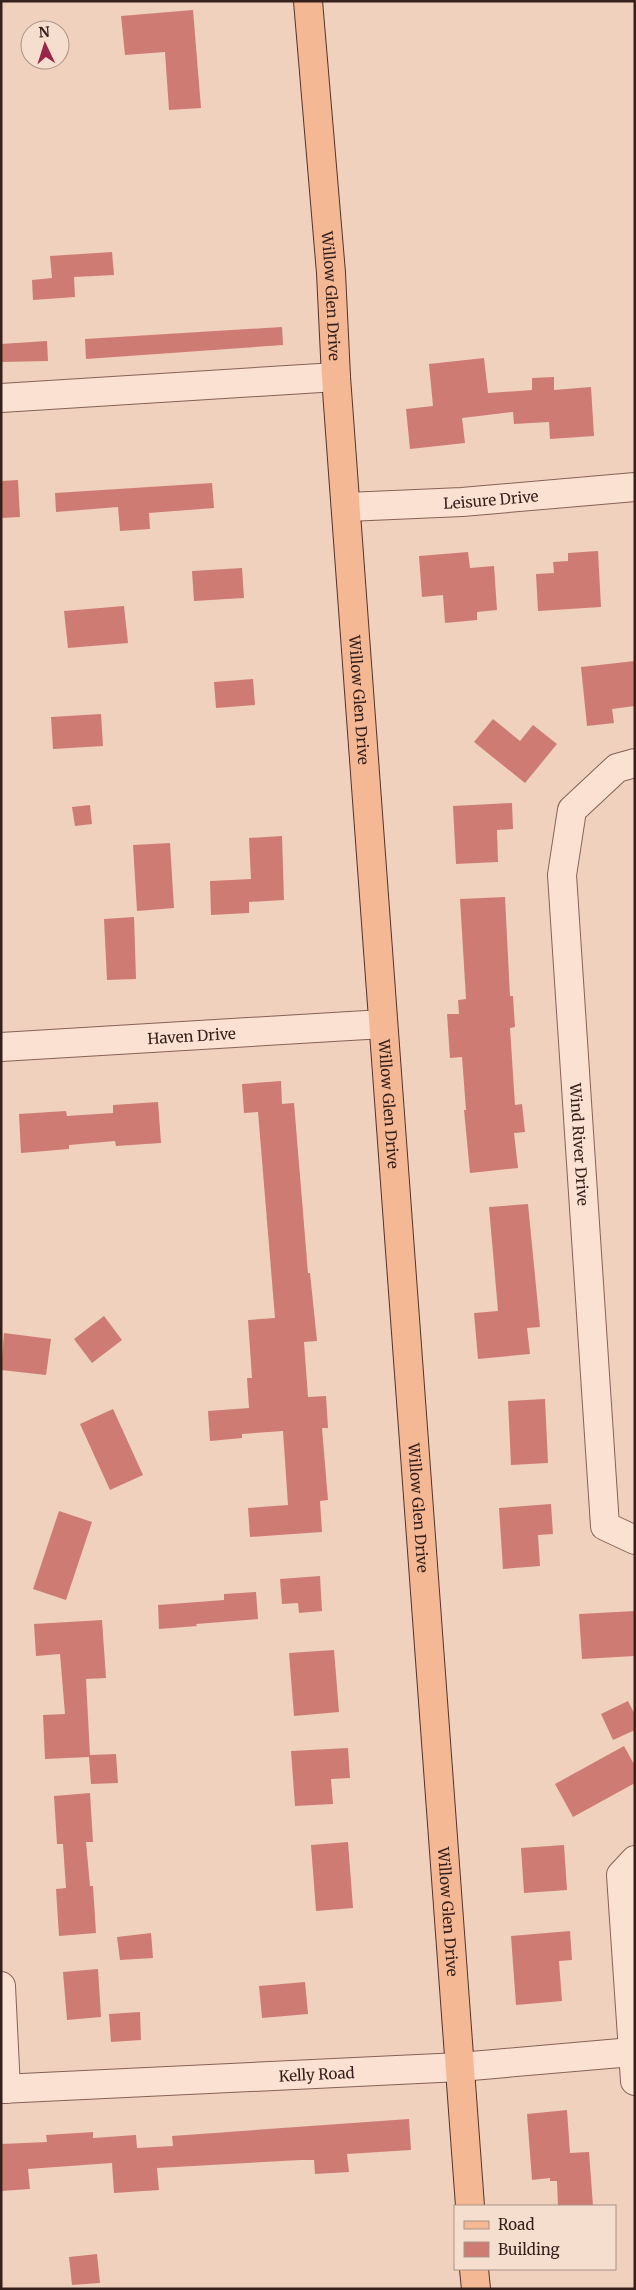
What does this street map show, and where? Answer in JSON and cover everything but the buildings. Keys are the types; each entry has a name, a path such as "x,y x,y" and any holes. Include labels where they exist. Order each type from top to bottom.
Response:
{"main road":[{"name":"Willow Glen Drive","path":"308,1 331,273 336,377 347,507 382,1024 470,2205"},
{"path":"474,2270 476,2289"}],"street":[{"path":"1,398 336,377"},
{"name":"Leisure Drive","path":"347,507 462,502 635,487"},
{"name":"Wind River Drive","path":"635,763 617,768 572,810 562,875 605,1526 635,1540"},
{"name":"Haven Drive","path":"1,1047 382,1024"},
{"path":"635,1860 621,1875 635,2081"},
{"path":"1,1986 4,2089"},
{"name":"Kelly Road","path":"4,2089 460,2067 632,2052"}]}
